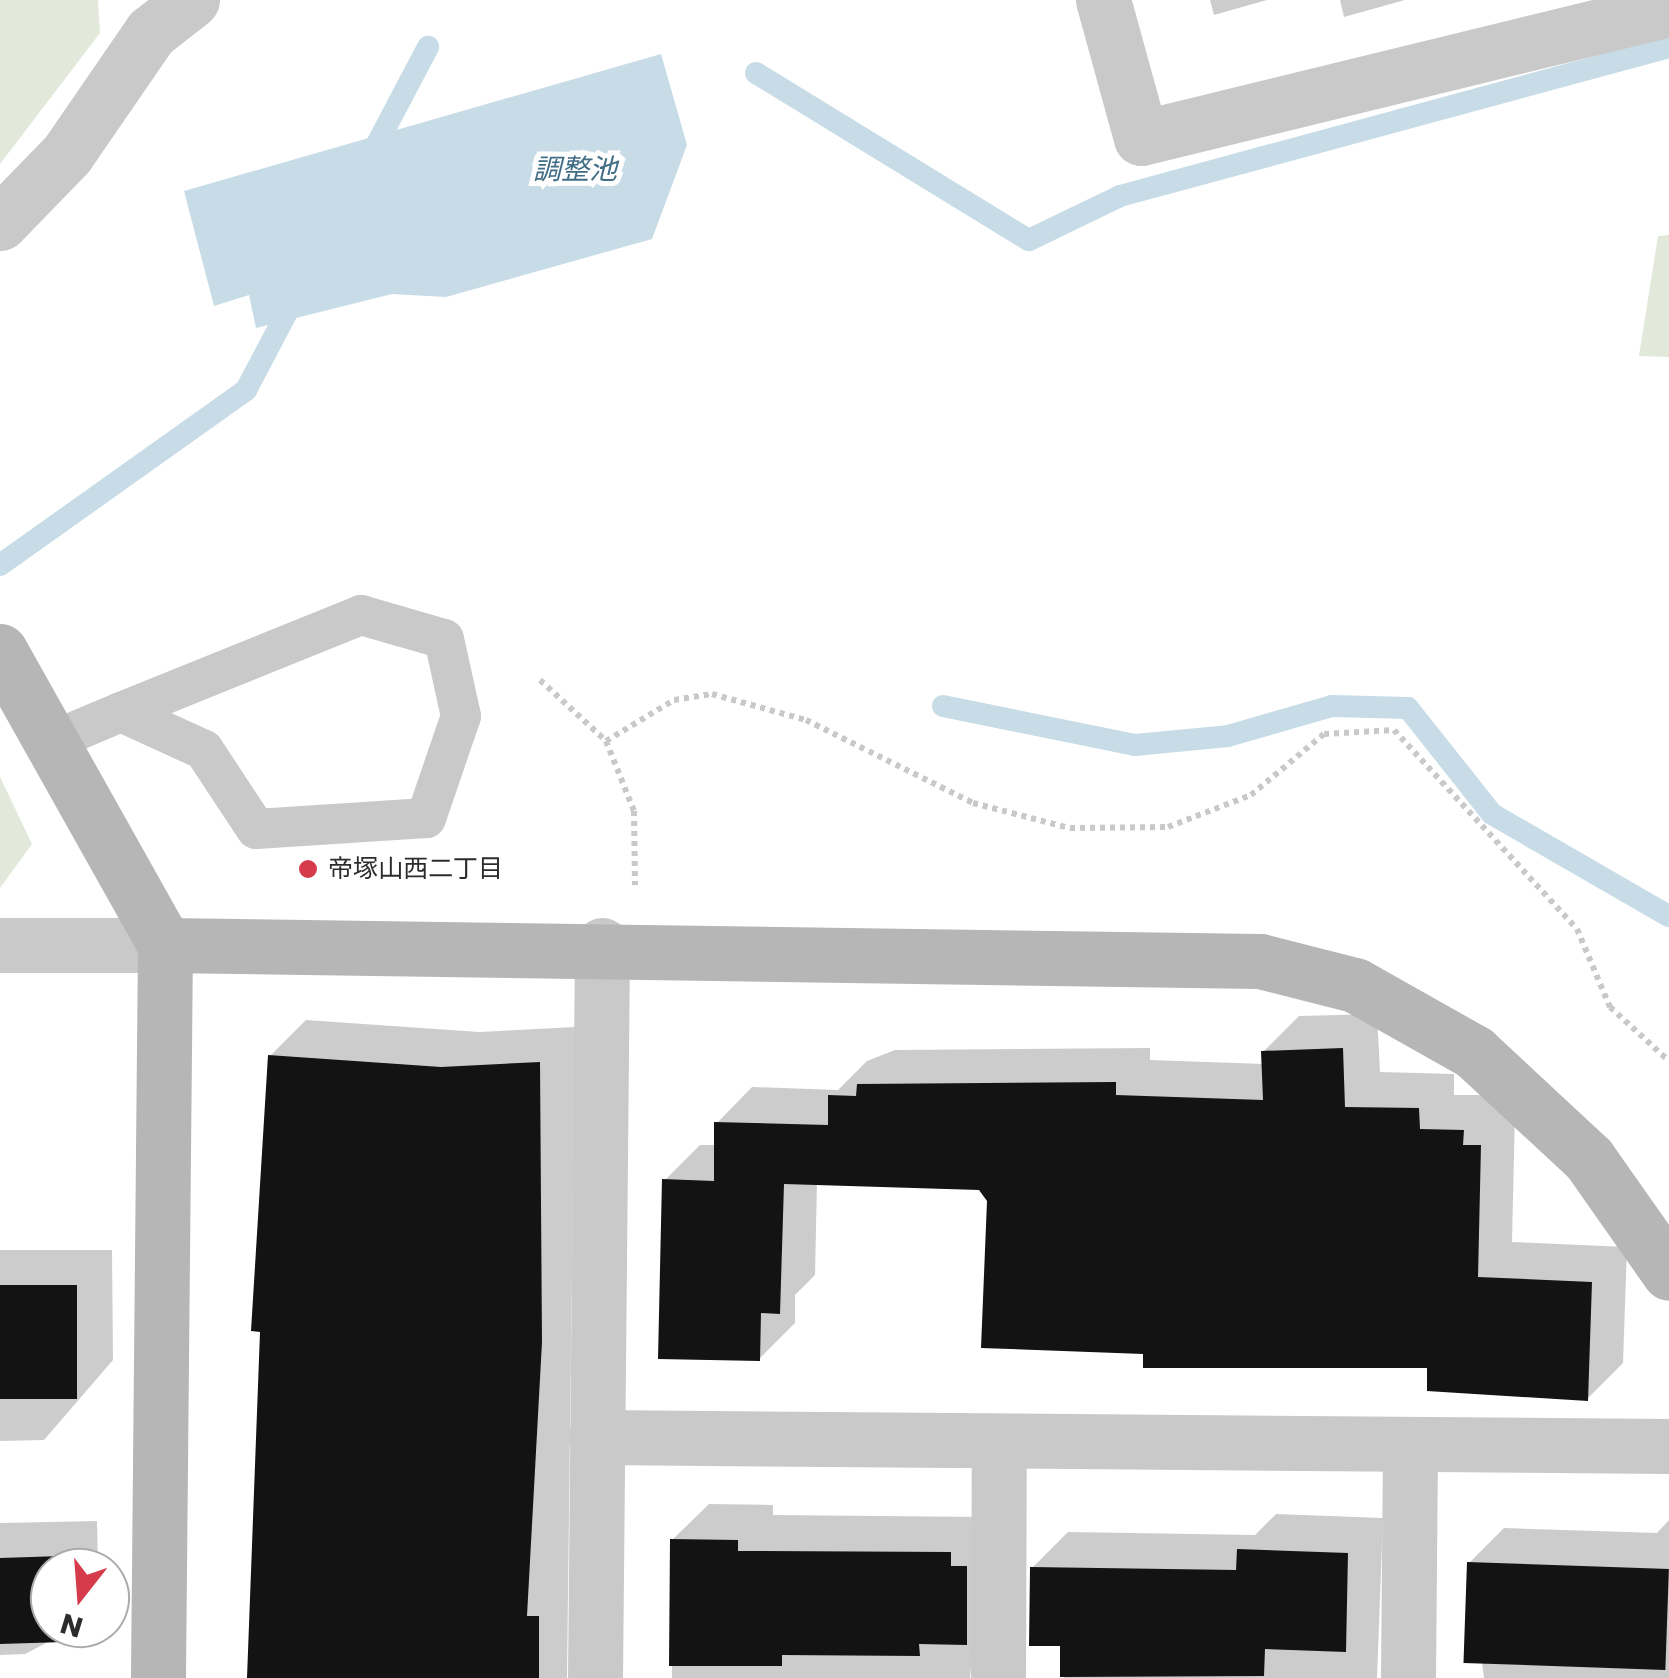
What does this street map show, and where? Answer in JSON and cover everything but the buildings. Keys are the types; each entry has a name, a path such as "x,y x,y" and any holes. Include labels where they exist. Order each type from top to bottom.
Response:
{"street":[{"path":"0,222 67,154 151,32 192,0"},
{"path":"1103,0 1140,138 1669,9"},
{"path":"0,650 57,739 165,945 158,1678"},
{"path":"0,945 618,946 1158,954 1260,962 1355,986 1488,1065 1589,1159 1669,1273"},
{"path":"595,1678 596,1437 618,946"},
{"path":"596,1437 999,1446 1669,1446"},
{"path":"998,1678 999,1446"},
{"path":"1408,1678 1410,1447"}],"lane":[{"path":"57,739 122,712 361,614 444,639 461,716 426,818 256,828 204,750 122,712"}],"path":[{"path":"540,680 606,740 634,811 618,946"},
{"path":"606,740 674,700 712,694 806,720 973,803 1070,828 1168,827 1251,795 1324,734 1394,730 1577,929 1610,1007 1669,1061"}],"shaded area":[{"path":"0,0 98,0 100,33 0,164"},
{"path":"1669,235 1669,357 1639,356 1658,236"},
{"path":"0,777 32,844 0,888"}],"water":[{"name":"調整池","path":"661,54 687,145 652,239 446,297 392,294 256,328 249,295 214,306 184,191"}],"waterway":[{"path":"369,159 428,47"},
{"path":"756,73 1029,240 1120,196 1669,47"},
{"path":"0,565 246,390 295,297"},
{"path":"943,706 1135,745 1228,736 1332,706 1408,708 1492,814 1669,916"}],"place":[{"name":"帝塚山西二丁目","path":"308,869"}]}
